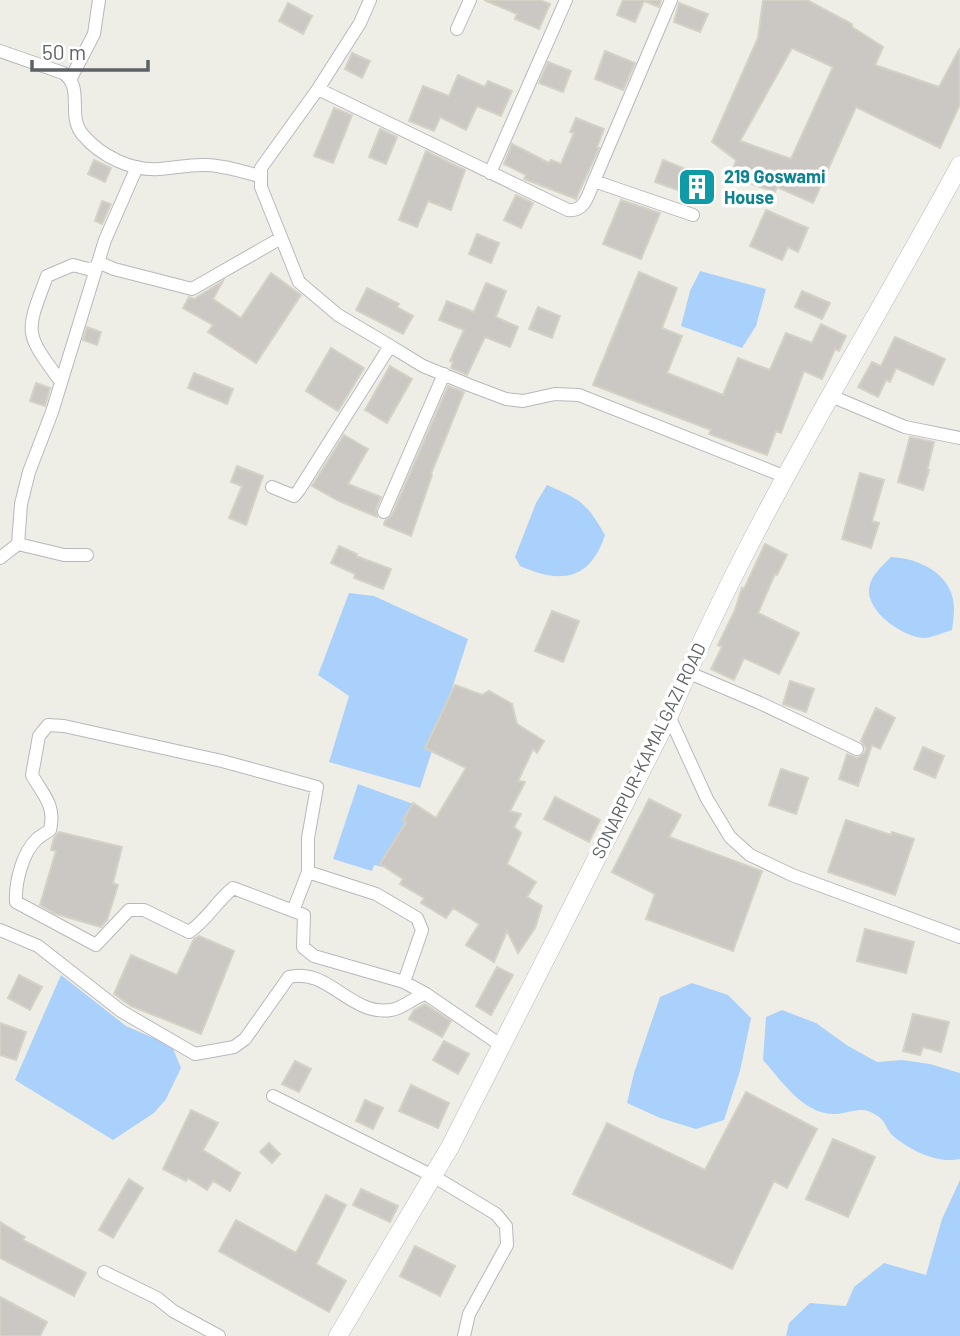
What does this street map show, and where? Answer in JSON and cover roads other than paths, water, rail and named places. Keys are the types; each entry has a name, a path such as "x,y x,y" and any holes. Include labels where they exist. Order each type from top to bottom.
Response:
{"main road":[{"name":"SONARPUR-KAMALGAZI ROAD","path":"338,1336 433,1176 669,716 687,672 786,477 960,165"}],"street":[{"path":"71,78 94,34 99,0"},
{"path":"370,0 360,23 318,89 265,160 259,176 299,282 338,315 423,366 506,399 523,401 555,394 579,395 786,477"},
{"path":"457,29 470,0"},
{"path":"490,173 566,0"},
{"path":"318,89 568,210 576,211 583,206 671,0"},
{"path":"0,51 71,78 74,86 74,117 78,129 101,151 119,162 157,169 207,165 259,176"},
{"path":"0,558 18,544 24,491 105,240 136,167"},
{"path":"594,181 693,215"},
{"path":"61,382 34,346 30,321 47,276 73,265 88,269 97,265 192,289 281,238"},
{"path":"272,487 294,496 390,346"},
{"path":"384,512 444,374"},
{"path":"831,396 905,427 960,438"},
{"path":"18,544 64,555 87,555"},
{"path":"687,672 857,749"},
{"path":"669,716 707,799 730,837 750,855 792,875 960,937"},
{"path":"293,911 308,872 308,838 317,786 222,761 64,726 48,725 39,736 32,775 49,802 54,816 50,830 36,840 25,858 15,889 16,902 96,946 129,911 144,910 189,932 201,924 222,897 233,888 293,911 304,915 303,947 314,956 404,982 502,1046"},
{"path":"308,872 376,894 417,918 422,930 404,982"},
{"path":"0,930 38,946 121,1011 195,1054 234,1046 246,1039 289,977 300,974 333,986 350,1001 382,1011 406,1006 418,996 426,994"},
{"path":"273,1096 433,1176 496,1214 506,1226 507,1245 468,1314 464,1336"},
{"path":"104,1272 157,1298 173,1311 219,1336"}],"water":[{"path":"700,271 766,289 756,326 742,348 681,326 690,291"},
{"path":"547,485 582,503 605,535 591,562 572,575 535,572 520,566 515,557 536,503"},
{"path":"891,557 924,565 942,578 952,596 952,630 925,638 917,637 899,630 882,617 871,601 869,588 876,573"},
{"path":"349,593 374,596 468,639 420,788 329,762 349,696 318,675"},
{"path":"358,784 416,805 396,870 374,865 372,871 333,859"},
{"path":"61,975 126,1026 172,1046 181,1068 166,1099 154,1113 113,1140 15,1080"},
{"path":"692,983 728,995 751,1018 740,1071 724,1120 696,1129 660,1118 627,1103 634,1073 660,997"},
{"path":"782,1010 816,1023 848,1046 877,1062 902,1060 930,1064 960,1073 960,1159 933,1158 915,1151 892,1135 881,1119 873,1113 856,1110 833,1114 822,1112 802,1102 763,1060 766,1017"},
{"path":"960,1180 960,1336 786,1336 789,1323 810,1303 846,1306 854,1287 884,1263 926,1275 942,1219"}],"place":[{"name":"219 Goswami House","path":"697,187"}]}
